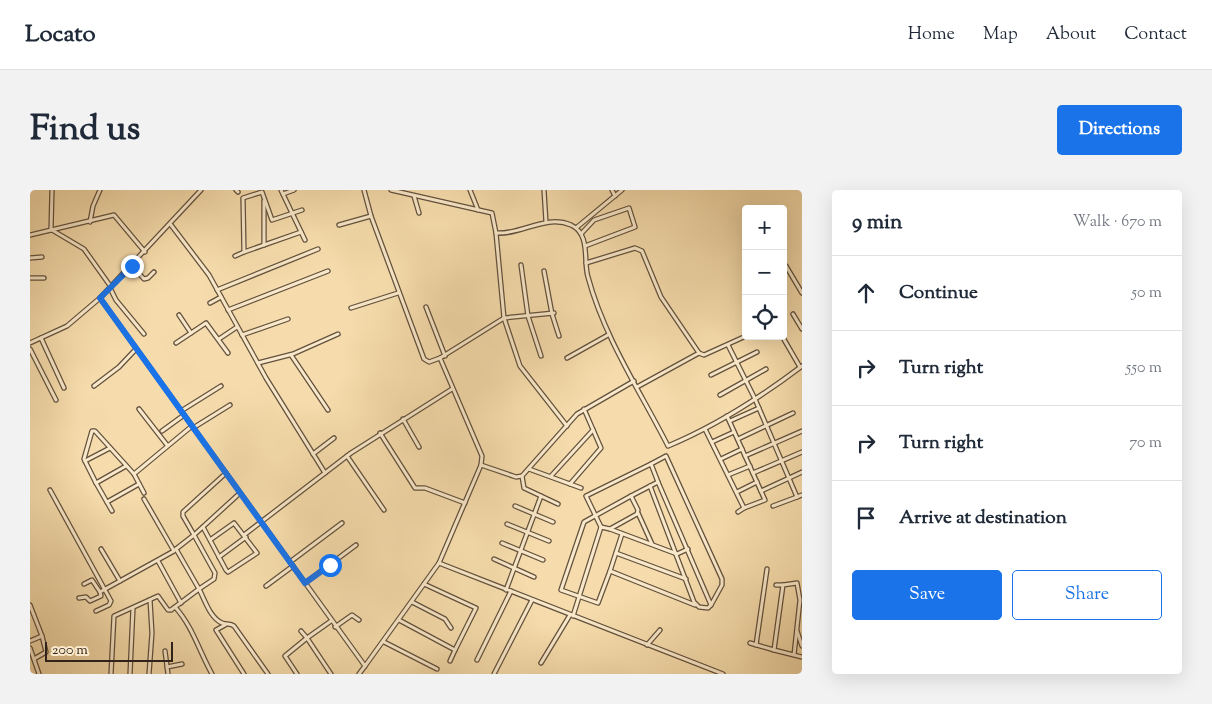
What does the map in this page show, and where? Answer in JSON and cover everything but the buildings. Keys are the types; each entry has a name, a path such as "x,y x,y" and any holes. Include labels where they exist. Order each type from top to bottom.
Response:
{"street":[{"path":"51,230 52,190"},
{"path":"90,222 93,206 100,190"},
{"path":"30,343 67,326 100,298 132,266 201,190"},
{"path":"294,190 282,192 306,240"},
{"path":"364,190 371,216 398,293 424,359 427,362 445,356 504,318 553,314"},
{"path":"391,190 492,213 496,233 504,318 522,370 567,426"},
{"path":"470,190 478,210"},
{"path":"544,190 546,222"},
{"path":"612,190 615,196"},
{"path":"576,228 622,190"},
{"path":"244,252 242,200 260,192 264,197 272,220"},
{"path":"414,196 419,213"},
{"path":"264,197 264,246"},
{"path":"580,235 594,220 629,208 635,227 585,246"},
{"path":"264,223 302,210"},
{"path":"30,235 114,215 145,252"},
{"path":"339,225 371,216"},
{"path":"496,233 508,234 546,222 567,224 576,228 585,246 587,275 608,335 668,446 705,429 727,416 801,366 785,340"},
{"path":"170,225 209,276 258,363 325,473"},
{"path":"51,230 84,249 92,258 116,300 144,334"},
{"path":"236,256 302,232"},
{"path":"586,263 635,248 642,251 661,297 699,353 704,355 742,338"},
{"path":"217,290 318,250"},
{"path":"30,258 42,257"},
{"path":"521,265 528,316 541,356"},
{"path":"132,266 144,278 148,278 154,272"},
{"path":"787,268 802,293"},
{"path":"228,310 328,271"},
{"path":"544,271 559,336"},
{"path":"30,278 44,278"},
{"path":"351,308 398,293"},
{"path":"210,303 221,297"},
{"path":"100,298 292,564 335,627 365,666"},
{"path":"426,307 445,356"},
{"path":"793,314 802,329"},
{"path":"179,315 191,333"},
{"path":"242,335 288,319"},
{"path":"176,344 206,323 228,353"},
{"path":"219,339 238,327"},
{"path":"258,363 291,355 338,334"},
{"path":"567,358 608,335"},
{"path":"41,338 64,388"},
{"path":"728,345 755,398 797,496"},
{"path":"30,349 56,400"},
{"path":"94,386 119,367 136,349"},
{"path":"711,375 757,352"},
{"path":"637,386 699,353"},
{"path":"291,355 328,410"},
{"path":"359,674 384,642 439,563 481,465 482,456 440,358"},
{"path":"720,395 766,369"},
{"path":"481,465 516,477 522,476 584,409 634,381"},
{"path":"181,411 221,386"},
{"path":"219,557 347,456 380,433 452,389"},
{"path":"134,474 167,445 230,405"},
{"path":"730,421 759,408"},
{"path":"140,409 167,445"},
{"path":"570,484 601,450 601,445 584,409"},
{"path":"738,439 793,413"},
{"path":"162,432 184,415"},
{"path":"727,416 765,500 738,512"},
{"path":"403,419 419,447"},
{"path":"705,429 744,508"},
{"path":"112,511 85,462 84,457 93,430 134,474 144,493"},
{"path":"551,476 593,430"},
{"path":"712,442 734,432"},
{"path":"745,456 802,432"},
{"path":"380,433 415,488 425,488 465,503"},
{"path":"313,454 334,438"},
{"path":"85,462 110,448"},
{"path":"721,459 742,450"},
{"path":"753,473 802,452"},
{"path":"347,456 384,510"},
{"path":"541,663 571,616 579,597 601,527 586,500 588,495 664,457 668,458 722,579 722,586 711,605 704,608 610,571"},
{"path":"651,464 711,605"},
{"path":"96,482 126,466"},
{"path":"728,475 750,466"},
{"path":"529,469 581,488"},
{"path":"761,491 802,472"},
{"path":"111,674 114,616 159,596 168,610 181,603 215,575 183,516 183,512 226,473"},
{"path":"522,476 524,488 558,504"},
{"path":"622,534 598,603 561,589 583,523 658,482"},
{"path":"737,492 757,482"},
{"path":"107,502 140,484"},
{"path":"650,486 695,605"},
{"path":"50,490 111,603 96,611"},
{"path":"100,592 175,550 240,493"},
{"path":"773,506 802,495"},
{"path":"506,590 541,496"},
{"path":"631,496 652,545"},
{"path":"144,499 199,589 206,606 218,620 234,626 268,674"},
{"path":"515,506 553,522"},
{"path":"610,529 638,513"},
{"path":"203,527 219,557 228,572 257,552 233,523 210,540"},
{"path":"266,586 342,523"},
{"path":"507,524 548,541"},
{"path":"601,527 677,554 688,549"},
{"path":"502,543 543,560"},
{"path":"305,583 356,545"},
{"path":"101,549 120,581"},
{"path":"616,553 686,580"},
{"path":"494,559 534,576"},
{"path":"158,561 181,603"},
{"path":"439,563 647,646 723,674"},
{"path":"756,645 767,569"},
{"path":"79,598 86,598 90,601 101,596 92,580 84,584"},
{"path":"776,585 798,583 801,600 794,655"},
{"path":"424,584 476,608 450,661"},
{"path":"774,650 783,585"},
{"path":"477,660 511,592"},
{"path":"149,674 152,633 150,600"},
{"path":"494,674 532,600"},
{"path":"412,602 447,620 451,628"},
{"path":"30,605 46,652 34,659"},
{"path":"175,607 192,629 200,653 212,674"},
{"path":"130,674 133,608"},
{"path":"335,627 352,615 359,620"},
{"path":"399,620 455,650"},
{"path":"297,674 285,656 307,638 332,622"},
{"path":"225,624 216,630 243,674"},
{"path":"647,646 660,630"},
{"path":"301,631 331,674"},
{"path":"796,631 802,646"},
{"path":"30,641 42,636"},
{"path":"384,642 437,669"},
{"path":"750,643 802,657"},
{"path":"30,648 39,674"},
{"path":"165,651 168,674"},
{"path":"167,667 182,664"}],"route":[{"path":"132,266 100,298 305,583 330,565"}]}
